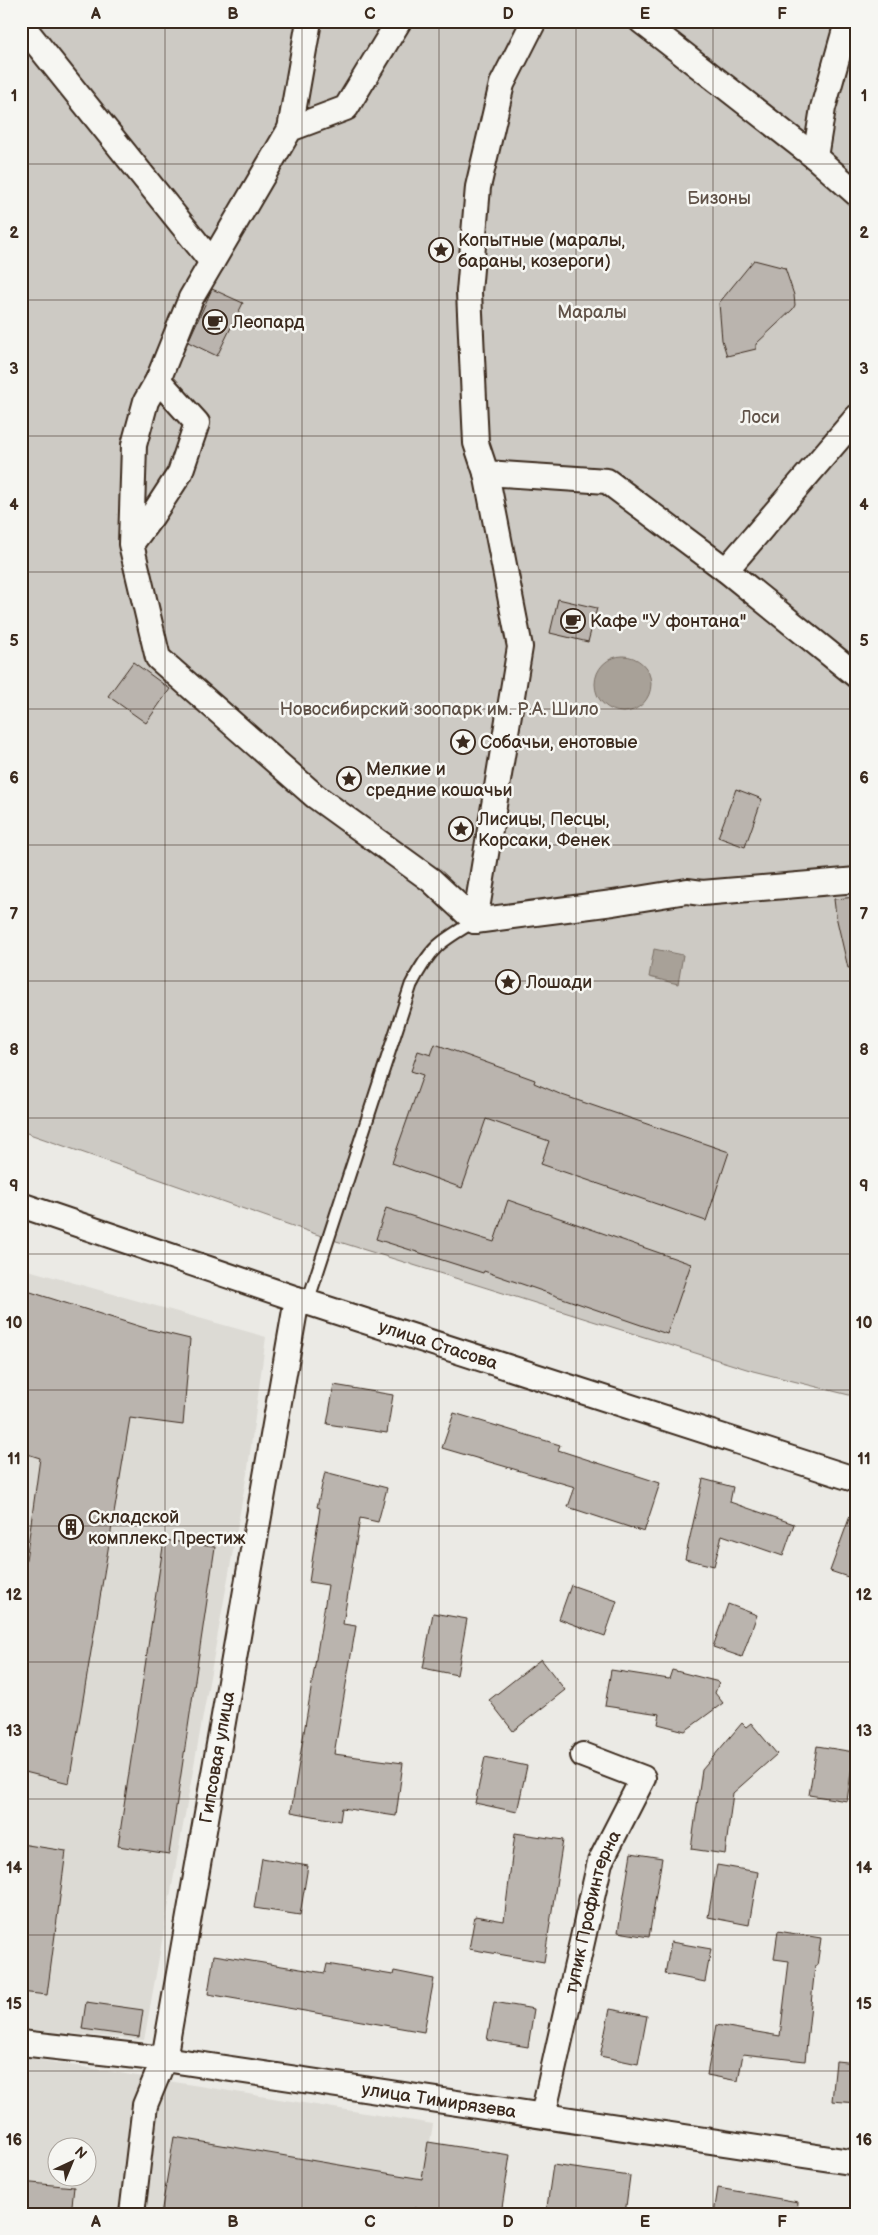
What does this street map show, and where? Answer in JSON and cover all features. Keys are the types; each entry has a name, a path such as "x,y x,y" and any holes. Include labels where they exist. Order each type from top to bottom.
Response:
{"street":[{"path":"309,21 290,129 191,298 158,380 146,400 134,445 131,544 158,658 315,796 431,880 475,921"},
{"path":"290,129 346,108 399,21"},
{"path":"475,921 520,647 486,473 476,443 469,292 478,187 502,84 534,21"},
{"path":"641,21 814,157 857,194"},
{"path":"814,157 822,108 846,26 852,21"},
{"path":"21,24 212,262"},
{"path":"131,544 152,516 180,472 197,423 158,380"},
{"path":"726,570 857,417"},
{"path":"486,473 607,481 726,570 857,676"},
{"path":"475,921 688,891 702,893 857,880"},
{"name":"улица Стасова","path":"21,1205 303,1300 857,1480"},
{"name":"Гипсовая улица","path":"132,2214 145,2105 164,2058 303,1300"},
{"name":"тупик Профинтерна","path":"543,2115 600,1862 643,1778 583,1755"},
{"name":"улица Тимирязева","path":"21,2043 164,2058 857,2163"}],"lane":[{"path":"303,1300 411,986 423,962 441,940 475,921"}],"shaded area":[{"path":"623,656 634,658 643,664 649,673 651,684 649,695 643,704 634,710 623,712 612,710 603,704 597,695 595,684 597,673 603,664 612,658"},
{"path":"654,949 683,955 678,984 649,977"},
{"path":"21,1268 266,1337 248,1468 144,2040 21,2029"},
{"path":"21,2057 433,2124 418,2214 21,2214"}],"green space":[{"name":"Новосибирский зоопарк им. Р.А. Шило","path":"21,21 857,21 857,1397 753,1371 330,1239 21,1131"}],"building":[{"path":"754,260 785,268 794,295 795,305 756,344 756,349 727,356 722,340 719,303"},
{"name":"Леопард","path":"212,289 243,303 217,356 188,342"},
{"name":"Кафе \"У фонтана\"","path":"558,599 597,608 588,642 550,633"},
{"path":"133,662 170,689 146,723 108,696"},
{"path":"736,789 762,799 745,847 718,837"},
{"path":"857,897 857,967 848,968 834,899"},
{"path":"435,1044 535,1080 534,1083 562,1095 729,1152 706,1221 541,1164 549,1141 486,1119 462,1188 392,1163 423,1075 411,1071 418,1051 431,1055"},
{"path":"508,1200 691,1264 667,1334 484,1271 483,1273 376,1239 386,1208 494,1242"},
{"name":"Складской комплекс Престиж","path":"21,1289 148,1329 190,1339 183,1425 130,1418 69,1783 21,1771 21,1596 40,1458 21,1452"},
{"path":"334,1385 393,1395 387,1433 327,1424"},
{"path":"454,1413 560,1445 558,1450 660,1483 644,1532 568,1507 575,1487 442,1448"},
{"path":"325,1472 387,1488 378,1522 360,1518 343,1624 356,1626 334,1754 403,1763 396,1816 342,1808 340,1821 291,1812 328,1585 309,1582 320,1508 317,1507"},
{"path":"703,1479 733,1487 730,1502 794,1524 783,1556 722,1535 714,1566 685,1559"},
{"path":"854,1505 857,1506 857,1580 830,1571"},
{"path":"164,1540 215,1547 169,1854 118,1846"},
{"path":"571,1585 617,1601 605,1636 559,1619"},
{"path":"728,1604 757,1615 742,1657 713,1647"},
{"path":"433,1613 467,1619 457,1675 423,1668"},
{"path":"541,1659 565,1690 513,1731 489,1700"},
{"path":"611,1670 669,1679 672,1670 719,1682 715,1693 723,1703 685,1731 658,1724 660,1714 605,1706"},
{"path":"742,1723 746,1727 751,1723 777,1754 733,1793 725,1854 691,1849 702,1770"},
{"path":"817,1746 854,1752 847,1801 809,1795"},
{"path":"485,1757 527,1766 517,1812 475,1803"},
{"path":"515,1833 563,1840 544,1962 469,1949 475,1916 504,1921"},
{"path":"21,1844 66,1851 47,1995 21,1992"},
{"path":"631,1853 662,1858 649,1937 618,1932"},
{"path":"262,1858 308,1866 300,1915 254,1908"},
{"path":"717,1865 758,1872 749,1925 708,1917"},
{"path":"778,1931 821,1938 817,1966 815,1966 805,2061 743,2054 738,2081 707,2075 716,2025 780,2036 789,1961 774,1959"},
{"path":"671,1942 711,1949 705,1982 665,1974"},
{"path":"214,1955 325,1973 327,1964 393,1975 394,1971 434,1979 424,2032 208,1994"},
{"path":"86,2002 143,2010 139,2037 82,2029"},
{"path":"494,2002 534,2009 528,2047 487,2040"},
{"path":"610,2009 647,2016 638,2064 600,2056"},
{"path":"836,2061 857,2063 857,2103 832,2101"},
{"path":"174,2137 422,2179 428,2142 510,2155 501,2214 449,2214 414,2208 413,2214 161,2214"},
{"path":"553,2165 630,2176 625,2214 546,2214"},
{"path":"21,2182 48,2185 48,2188 74,2188 71,2214 21,2214"},
{"path":"718,2188 798,2202 797,2214 714,2214"}],"place":[{"name":"Копытные (маралы, бараны, козероги)","path":"441,250"},
{"name":"Леопард","path":"215,322"},
{"name":"Кафе \"У фонтана\"","path":"573,621"},
{"name":"Собачьи, енотовые","path":"463,742"},
{"name":"Мелкие и средние кошачьи","path":"349,779"},
{"name":"Лисицы, Песцы, Корсаки, Фенек","path":"461,829"},
{"name":"Лошади","path":"508,982"},
{"name":"Складской комплекс Престиж","path":"71,1527"}],"park label":[{"name":"Бизоны","path":"719,198"},
{"name":"Маралы","path":"592,312"},
{"name":"Лоси","path":"760,417"}]}
